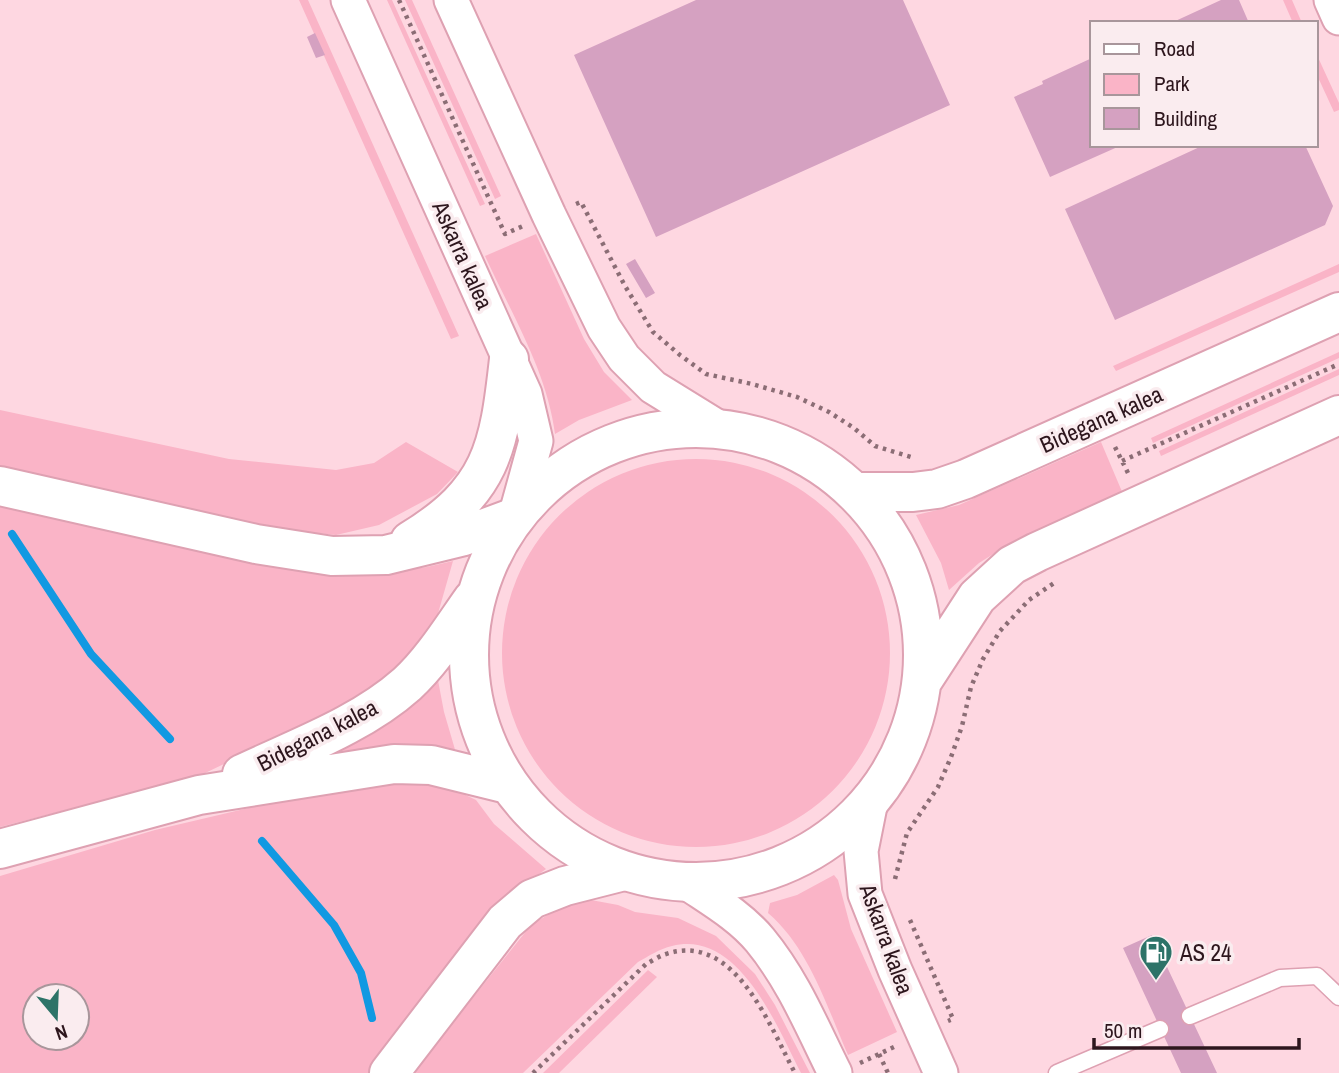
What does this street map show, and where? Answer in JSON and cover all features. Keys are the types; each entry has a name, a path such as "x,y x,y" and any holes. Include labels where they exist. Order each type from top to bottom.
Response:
{"main road":[{"name":"Bidegana kalea","path":"856,492 913,492 937,489 966,479 1339,312"},
{"path":"386,555 450,513 474,488 493,455 503,408 509,359"},
{"path":"923,680 977,597 1012,565 1339,415"},
{"path":"681,428 721,429 758,436 793,449 826,468 856,492 888,532 911,579 923,629 923,680 914,724 896,764 872,801 833,837 789,863 739,879 687,883 624,871 579,851 540,822 508,784 488,750 475,712 469,634 476,595 492,554 515,517 541,489 572,465 606,447 643,434 681,428"},
{"path":"0,486 256,544 332,556 386,555 464,536 515,517"},
{"name":"Bidegana kalea","path":"199,795 375,709 408,683 436,651 476,595"},
{"name":"Bidegana kalea","path":"0,849 199,795 331,772 394,764 431,765 508,784"},
{"path":"389,1073 505,922 532,899 565,886 624,871"}],"street":[{"name":"Askarra kalea","path":"348,0 525,394 536,441 515,517"},
{"path":"451,0 539,195 604,328 624,358 653,387 721,429"},
{"path":"1331,0 1339,18"},
{"name":"Askarra kalea","path":"872,801 861,851 865,894 941,1073"},
{"path":"687,883 727,910 759,938 791,983 835,1073"}],"lane":[{"path":"1190,1016 1280,978 1317,976 1339,997"},
{"path":"1056,1073 1160,1029"}],"path":[{"path":"1122,461 1339,364"},
{"path":"533,1073 646,964 667,953 692,951 729,967 747,985 795,1073"},
{"path":"879,1054 888,1073"}],"green space":[{"path":"299,0 308,0 459,336 451,339"},
{"path":"387,0 392,0 485,204 480,206"},
{"path":"405,0 412,0 501,196 495,199"},
{"path":"1283,0 1292,0 1301,21 1292,21"},
{"path":"1318,57 1339,103 1339,110 1334,112 1318,77"},
{"path":"536,234 584,339 604,372 632,400 579,420 555,434 551,411 536,365 485,256"},
{"path":"1339,264 1339,272 1116,371 1113,366"},
{"path":"1339,352 1339,358 1153,443 1151,438"},
{"path":"1339,369 1339,375 1161,456 1159,451"},
{"path":"0,410 229,459 336,470 374,463 406,442 458,472 437,494 379,525 336,535 268,528 0,470"},
{"path":"1101,442 1123,494 998,551 979,563 949,590 941,563 916,515 959,505"},
{"path":"696,459 734,463 770,474 804,492 833,516 857,545 875,579 886,615 890,653 886,691 875,727 857,761 833,790 804,814 770,832 734,843 696,847 658,843 622,832 588,814 559,790 535,761 517,727 506,691 502,653 506,615 517,579 535,545 559,516 588,492 622,474 658,463"},
{"path":"0,504 384,573 453,561 437,617 406,661 377,688 201,775 0,827"},
{"path":"437,675 456,753 319,762"},
{"path":"408,779 445,785 476,800 494,824 546,869 517,890 372,1073 0,1073 0,876 155,830 326,790"},
{"path":"834,875 838,880 851,929 897,1032 848,1055 806,961 795,943 768,913 770,903 797,895"},
{"path":"591,900 618,905 635,912 678,918 716,936 755,974 775,1005 810,1073 801,1073 753,986 736,967 717,952 696,945 667,947 638,962 523,1073 413,1073 531,925 561,907"},
{"path":"648,970 657,977 559,1073 543,1073"}],"building":[{"path":"696,0 903,0 950,105 656,237 574,55"},
{"path":"1221,0 1239,0 1248,21 1175,21"},
{"path":"315,33 325,55 316,58 307,37"},
{"path":"1090,59 1090,147 1118,147 1050,177 1014,97 1043,84 1042,81"},
{"path":"1200,147 1306,147 1333,206 1325,225 1115,320 1065,209"},
{"path":"635,259 655,293 646,298 626,264"},
{"name":"AS 24","path":"1152,935 1217,1073 1181,1073 1123,948"}],"waterway":[{"path":"12,534 91,654 170,739"},
{"path":"262,841 334,925 361,973 372,1018"}],"place":[{"name":"AS 24","path":"1156,982"}]}
